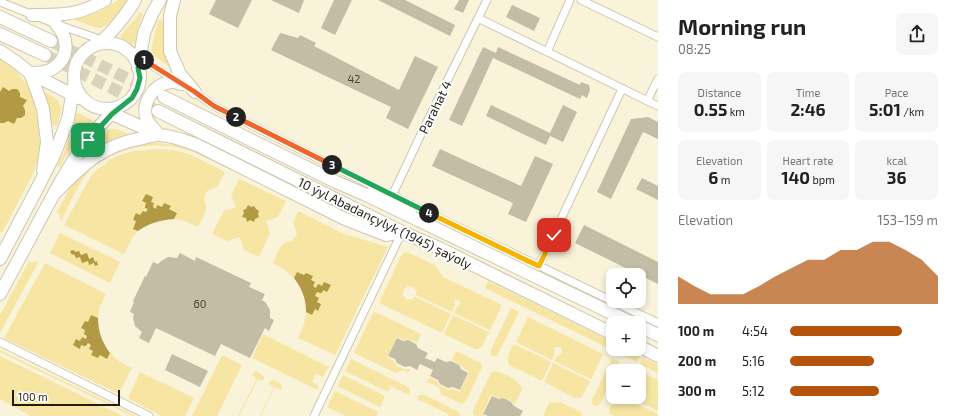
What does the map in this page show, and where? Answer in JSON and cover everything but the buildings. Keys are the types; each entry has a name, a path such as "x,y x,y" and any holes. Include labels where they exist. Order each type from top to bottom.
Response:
{"main road":[{"path":"32,15 63,14 73,12 94,6 105,0"},
{"path":"0,258 40,183 64,132 68,119 76,64 81,55 89,48 101,42 122,18 135,0"},
{"path":"0,294 54,194 81,149 112,110 132,98 137,89 140,78 139,63 144,33 160,0"},
{"path":"174,0 170,16 170,51 180,74 195,92"},
{"path":"0,17 51,41"},
{"path":"30,73 44,72 51,69 56,66 64,56 66,41 61,29 56,24"},
{"path":"0,34 45,55"},
{"path":"101,42 116,45 128,51 139,63"},
{"path":"0,52 15,61 30,73 73,89 93,107 112,110 159,135 182,140 197,146 345,219 386,235 402,232"},
{"path":"30,73 43,108 46,131 47,142 40,183"},
{"path":"159,135 148,120 146,110 148,99 152,92 161,84 173,82 182,84"},
{"name":"10 ýyl Abadançylyk (1945) şaýoly","path":"164,97 336,182 425,223 618,316"},
{"name":"10 ýyl Abadançylyk (1945) şaýoly","path":"158,111 402,232 441,249 606,331"},
{"path":"54,194 80,168 106,150 129,141 159,135"},
{"path":"364,194 392,196 425,223"},
{"path":"646,329 658,335"},
{"path":"646,350 658,356"}],"street":[{"name":"Parahat 4","path":"392,196 487,0"},
{"path":"547,52 570,0"},
{"path":"581,0 658,37"},
{"path":"0,2 101,42"},
{"path":"478,18 658,106"},
{"path":"139,63 182,84 214,106 392,196 658,323"},
{"path":"647,101 658,79"},
{"path":"539,266 622,89"},
{"path":"314,416 402,232"},
{"path":"0,342 149,416"}],"shaded area":[{"path":"118,0 126,0 127,2 115,17 104,27 94,27 75,20 76,18 98,12"},
{"path":"140,12 143,14 138,27 135,42 134,44 130,43 120,36"},
{"path":"158,20 165,21 170,67 154,56 151,50"},
{"path":"0,57 17,72 26,83 36,105 41,127 39,128 39,140 41,140 41,143 33,174 2,233 0,232"},
{"path":"3,87 9,91 12,89 17,89 20,93 20,97 27,100 23,106 25,115 21,118 17,118 14,124 8,121 0,123 0,92"},
{"path":"46,92 58,101 61,107 57,125 51,126 43,94"},
{"path":"79,113 93,122 80,136 72,132 76,114"},
{"path":"110,129 116,129 127,133 128,137 112,141 97,148 94,144 105,132"},
{"path":"70,136 77,140 60,167 57,166 63,155"},
{"path":"143,143 178,146 209,157 230,168 229,169 190,151 157,145 124,150 103,159 116,150"},
{"path":"159,149 174,150 191,155 225,172 217,187 207,191 205,195 204,199 206,211 198,227 185,221 174,219 177,212 169,209 163,203 162,207 156,209 146,203 145,208 148,209 146,213 140,215 137,213 133,228 138,231 124,254 64,225 91,176 99,168 106,164 107,161 134,151"},
{"path":"100,161 87,173 61,222 59,213 57,212 77,178 86,169"},
{"path":"239,179 286,201 278,217 266,221 270,233 259,257 244,250 240,237 227,241 212,234 224,211 236,207 231,195"},
{"path":"146,194 153,197 151,202 154,203 153,207 156,209 157,205 162,207 164,203 171,206 169,209 177,213 174,219 155,222 138,231 133,229 136,221 133,220 136,213 140,215 143,211 146,212 148,209 145,208 146,203 142,201"},
{"path":"248,205 251,207 254,206 259,211 259,217 255,219 254,222 250,220 247,222 246,218 242,217 244,213 243,210 246,209"},
{"path":"298,211 344,234 388,247 335,355 298,338 304,325 306,312 312,315 315,309 318,310 321,304 317,302 315,296 317,292 322,293 322,286 316,288 313,286 311,280 313,276 304,275 297,272 294,278 273,263 282,245 292,241 297,233 293,223"},
{"path":"60,233 120,262 110,283 50,253"},
{"path":"74,250 75,252 79,251 81,255 87,253 89,259 93,257 95,262 97,261 98,265 95,266 94,263 89,265 88,261 82,263 80,257 76,258 74,254 72,255 70,251"},
{"path":"407,252 435,265 443,277 502,305 490,330 454,313 457,306 461,304 459,300 454,301 455,305 452,312 416,295 417,290 414,289 413,286 410,287 407,285 406,288 403,289 404,292 402,295 406,300 412,300 415,297 451,314 442,333 379,303 402,254"},
{"path":"29,261 32,263 39,261 0,333 0,315"},
{"path":"45,263 106,294 99,309 98,318 91,315 88,322 82,328 86,330 87,336 81,345 86,346 88,343 91,345 93,351 92,355 100,355 107,359 110,353 120,362 132,368 119,393 4,338"},
{"path":"297,272 304,275 306,273 313,276 311,280 315,282 313,286 316,288 318,284 322,286 324,282 331,285 327,292 323,290 322,293 317,292 315,296 319,298 317,302 321,304 318,311 315,309 312,315 306,312 303,294 294,278"},
{"path":"488,281 606,339 606,347 485,288"},
{"path":"511,308 519,312 497,356 493,356 491,355 491,350"},
{"path":"375,312 421,334 417,343 408,339 404,340 397,337 387,357 394,361 396,365 404,369 410,369 408,373 403,370 396,373 354,353 373,313"},
{"path":"91,315 98,318 101,337 110,353 107,359 100,355 98,358 91,355 93,351 89,349 91,345 88,343 86,346 81,345 80,349 73,345 76,339 80,341 82,337 86,339 87,336 84,334 85,330 81,328 85,321 88,322"},
{"path":"453,315 489,332 479,349 475,349 444,334"},
{"path":"528,317 603,354 591,379 554,361 558,355 559,356 562,353 560,347 556,347 554,349 555,354 552,360 516,342"},
{"path":"263,334 329,367 323,377 316,374 312,382 318,385 318,390 252,358"},
{"path":"514,344 551,362 542,381 509,365 508,357"},
{"path":"0,350 136,416 132,416 0,352"},
{"path":"456,351 481,363 482,367 466,401 462,404 441,394 439,387 427,382 429,378 437,381 439,385 448,390 452,389 460,392 469,372 452,360"},
{"path":"222,355 242,365 217,416 192,416"},
{"path":"0,356 123,416 31,416 0,399"},
{"path":"625,356 640,356 637,362"},
{"path":"643,357 658,365 658,373 646,367 646,364 640,364"},
{"path":"612,358 620,362 619,364 609,364"},
{"path":"351,359 408,387 410,390 409,395 391,386 388,392 345,371"},
{"path":"553,363 590,381 582,397 575,398 544,382"},
{"path":"256,371 264,376 263,381 258,379 238,416 257,378 251,375"},
{"path":"494,371 512,378 523,388 515,404 503,398 491,395 482,414 485,416 475,416 473,414 473,410 491,373"},
{"path":"606,371 606,391 600,404 596,406 592,404 592,400"},
{"path":"140,372 194,398 185,416 162,416 129,399"},
{"path":"646,374 658,380 658,411 643,404 646,404"},
{"path":"343,375 385,396 380,407 337,386"},
{"path":"273,380 281,384 281,390 275,387 260,416 274,387 269,384 270,381"},
{"path":"335,391 378,412 376,416 346,416 327,407"},
{"path":"419,395 425,395 459,412 460,416 448,416 448,414 417,399"},
{"path":"550,401 554,403 560,402 581,412 582,416 543,416"},
{"path":"612,404 637,404 658,414 658,416 614,416 610,414 609,410"}],"tunnel":[{"path":"51,41 163,96"},
{"path":"45,55 158,111"}],"route":[{"path":"88,140 112,114 132,98 137,89 140,78 138,68 140,58 195,92 214,106 392,196 539,266 554,235"}]}
